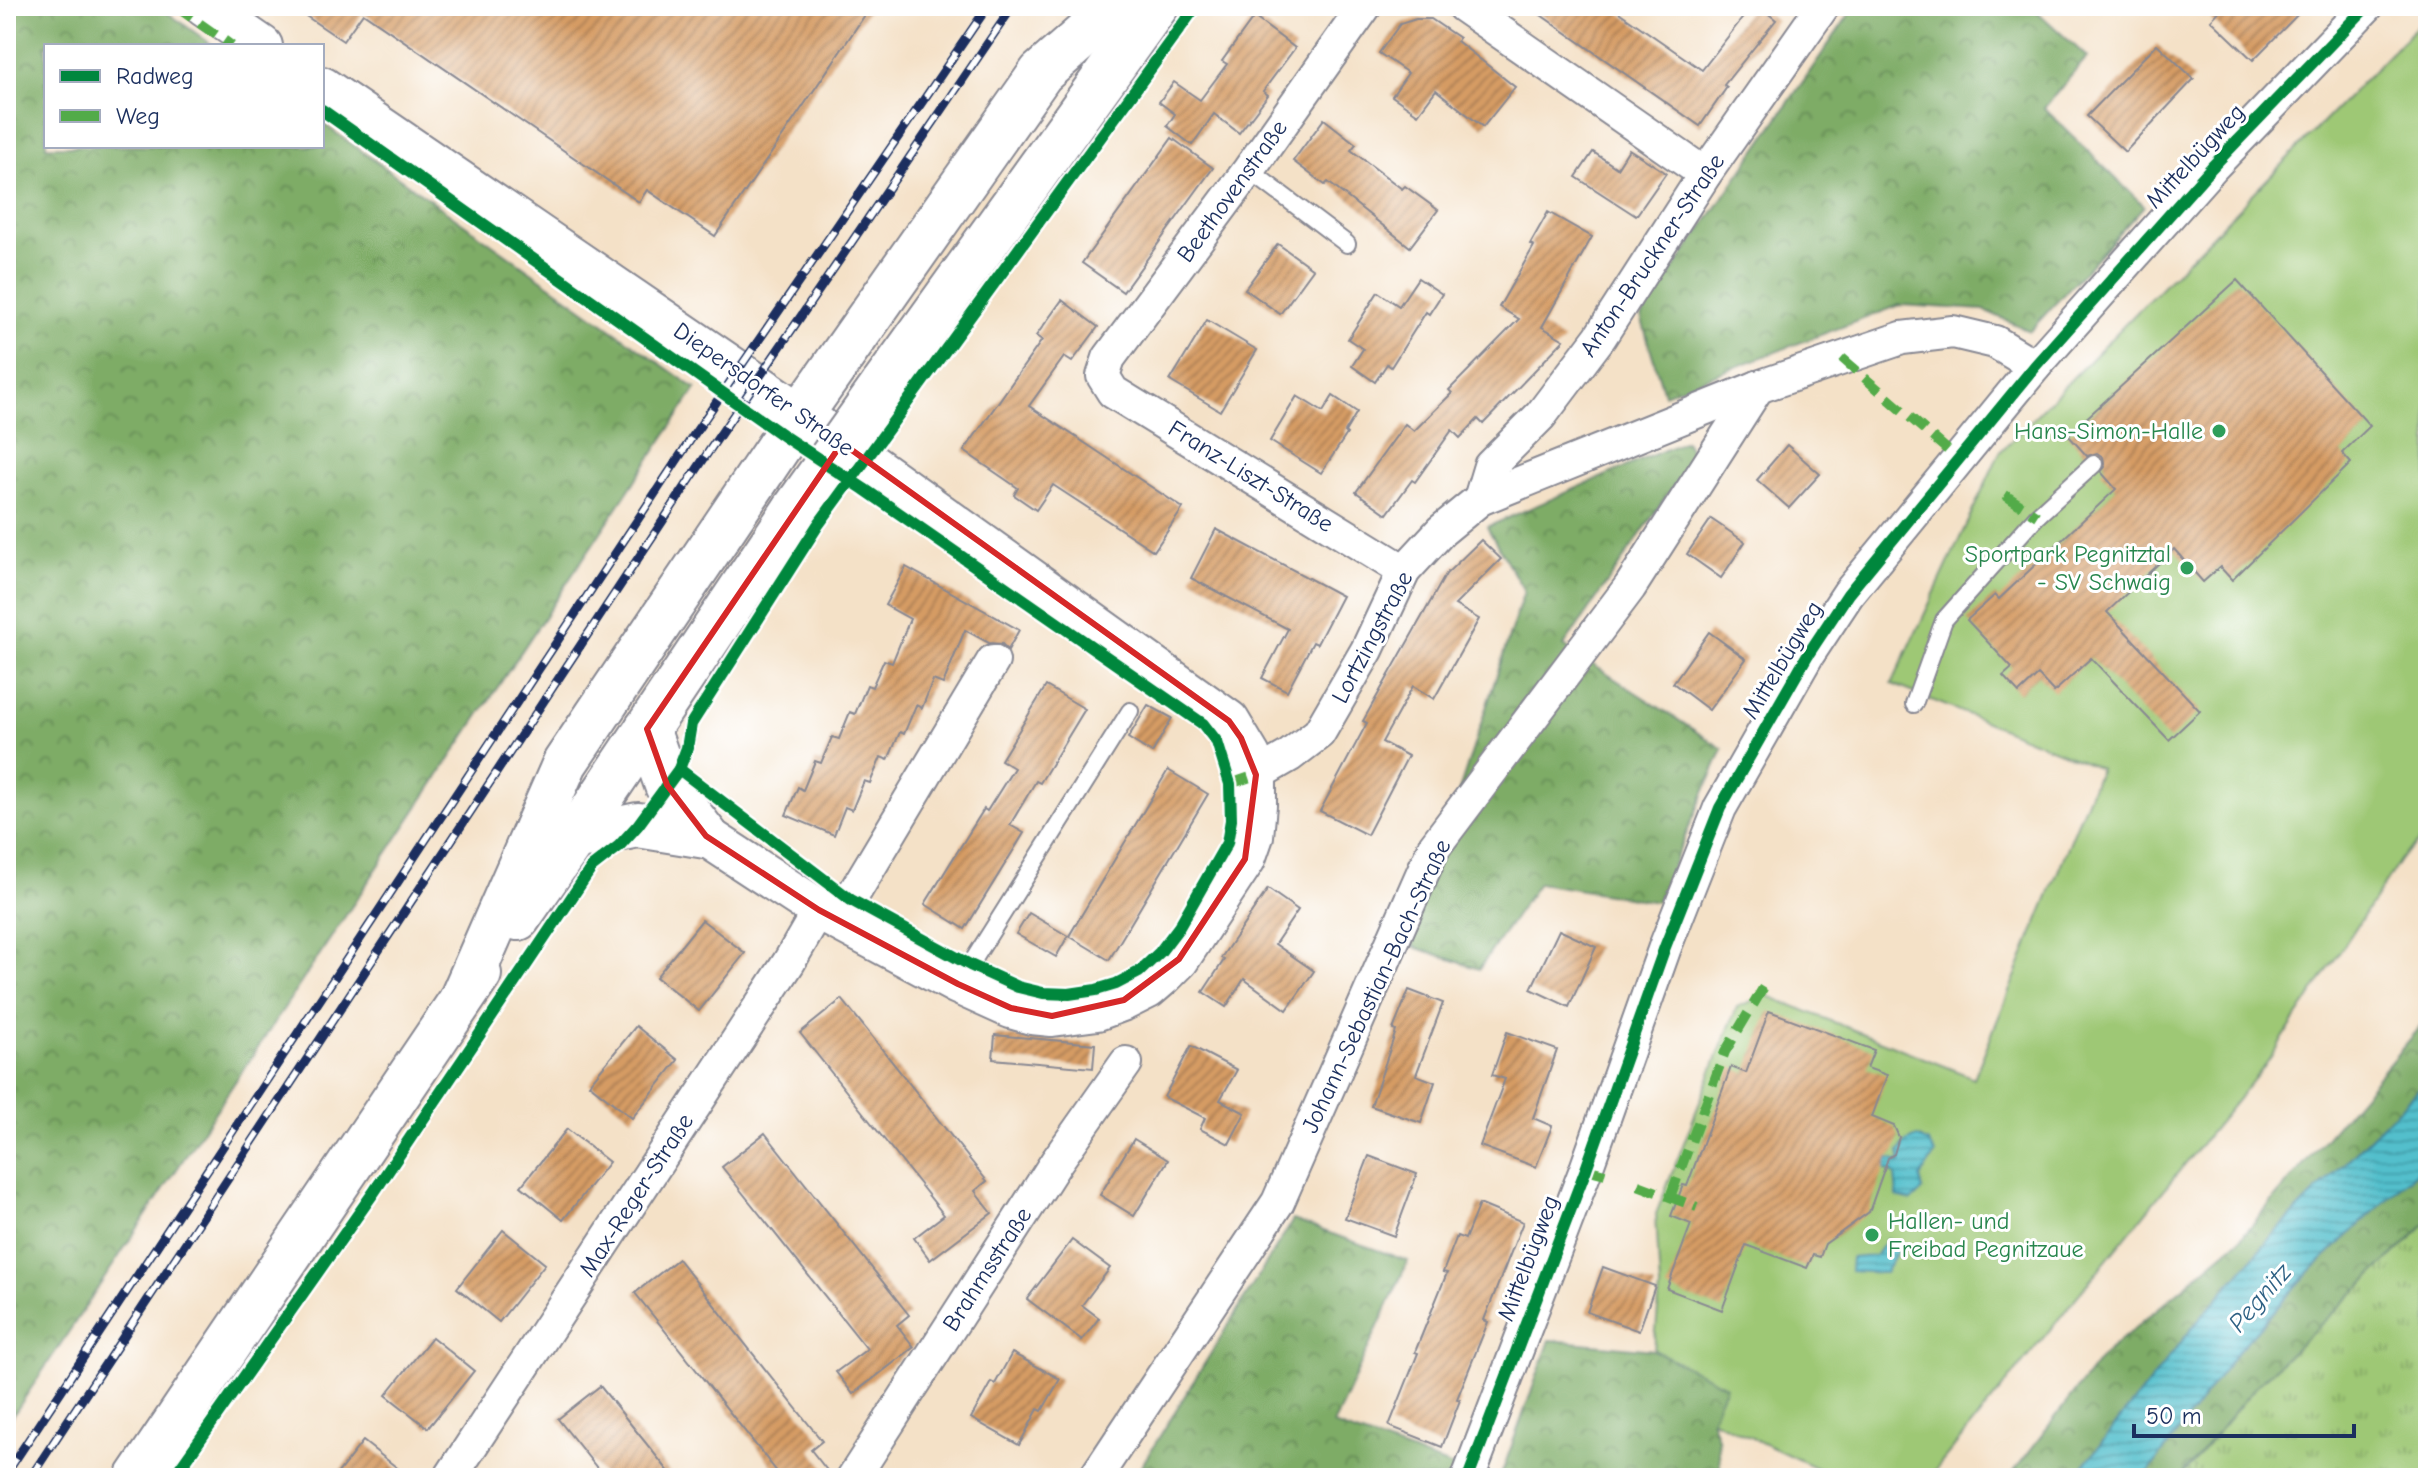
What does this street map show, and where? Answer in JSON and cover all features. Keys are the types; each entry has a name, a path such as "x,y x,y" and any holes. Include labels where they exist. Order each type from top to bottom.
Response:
{"main road":[{"path":"462,998 565,763 801,414 1041,73 1117,6"},
{"path":"138,1478 795,509 1156,6"},
{"path":"647,729 667,785 706,836"},
{"path":"574,838 638,825 706,836"}],"street":[{"path":"204,6 259,44"},
{"name":"Beethovenstraße","path":"1103,376 1109,358 1249,170 1365,6"},
{"path":"1463,6 1705,174"},
{"name":"Anton-Bruckner-Straße","path":"1480,499 1490,466 1541,415 1600,337 1705,174 1823,6"},
{"name":"Mittelbügweg","path":"1468,1478 1586,1169 1665,947 1720,808 1807,656 1848,594 2035,366 2212,167 2367,6"},
{"name":"Diepersdorfer Straße","path":"324,88 801,414 1229,721 1246,747 1256,775"},
{"name":"Lortzingstraße","path":"1256,775 1289,756 1319,733 1367,650 1404,571 1441,531 1480,499 1758,387 1902,338 1953,332 1995,342 2035,366"},
{"name":"Franz-Liszt-Straße","path":"1103,376 1113,392 1404,571"},
{"name":"Johann-Sebastian-Bach-Straße","path":"1095,1478 1278,1202 1434,847 1630,587 1758,387"},
{"path":"828,915 993,661"},
{"path":"706,836 828,915 958,984 1011,1008 1052,1016 1097,1010 1124,1000 1148,988 1179,959 1245,859 1253,836 1256,775"},
{"name":"Max-Reger-Straße","path":"450,1478 789,962 828,915"},
{"name":"Brahmsstraße","path":"853,1478 1057,1161 1126,1063"}],"lane":[{"path":"1249,170 1347,244"},
{"path":"1914,704 1944,620 2037,516 2094,464"},
{"path":"958,984 1130,711"}],"highlighted area":[{"path":"842,443 1229,721 1241,738 1256,775 1245,859 1179,959 1124,1000 1052,1016 1011,1008 958,984 819,910 706,836 667,785 647,729"}],"green space":[{"path":"6,6 158,6 211,44 44,44 44,148 324,148 324,124 696,389 6,1426"},
{"path":"1855,6 2031,6 2087,57 2044,108 2144,206 2030,331 1984,310 1900,305 1664,394 1641,317"},
{"name":"Sportpark Pegnitztal - SV Schwaig","path":"2428,15 2428,833 2401,859 2264,1067 1929,1478 1838,1478 1711,1419 1726,1386 1654,1350 1660,1289 1656,1214 1737,1007 1766,995 1974,1078 2100,768 1892,684 2000,452"},
{"path":"1685,441 1694,456 1564,646 1723,749 1657,902 1538,883 1479,969 1409,945 1524,591 1487,527"},
{"path":"2428,1018 2428,1080 2272,1236 2193,1327 2074,1478 2009,1478 2103,1355 2240,1239"},
{"path":"2428,1161 2428,1222 2256,1386 2180,1478 2144,1478 2235,1354 2312,1269"},
{"path":"1293,1220 1408,1261 1333,1425 1485,1478 1134,1478"},
{"path":"2428,1222 2428,1478 2180,1478 2256,1386"},
{"path":"1550,1340 1654,1350 1727,1386 1711,1419 1718,1438 1721,1478 1500,1478"}],"water":[{"name":"Pegnitz","path":"2428,1080 2428,1161 2312,1269 2235,1354 2144,1478 2074,1478 2193,1327 2272,1236"},
{"path":"1917,1137 1929,1143 1935,1154 1920,1178 1923,1190 1911,1201 1897,1197 1895,1174 1884,1169 1888,1158 1901,1163 1899,1152 1906,1142"},
{"path":"1887,1239 1899,1248 1885,1273 1850,1271 1851,1258 1875,1256"}],"building":[{"path":"291,6 871,6 715,236 647,190 639,202 363,13 343,41"},
{"path":"1528,6 1610,6 1702,70 1752,6 1759,6 1776,20 1724,85 1727,87 1700,126"},
{"path":"2224,6 2306,6 2253,60 2211,20"},
{"path":"1254,17 1295,48 1263,91 1268,95 1239,133 1214,114 1192,145 1167,126 1175,114 1159,102 1174,82 1200,100 1227,64 1222,61"},
{"path":"1431,19 1459,38 1457,41 1515,87 1483,127 1436,90 1418,114 1392,96 1408,73 1379,53 1400,24"},
{"path":"2157,44 2194,79 2125,152 2087,116"},
{"path":"1324,119 1356,144 1351,150 1402,189 1405,186 1438,210 1410,247 1328,182 1325,185 1293,161"},
{"path":"1172,138 1213,168 1123,292 1082,263"},
{"path":"1629,149 1666,173 1636,216 1576,177 1593,152 1617,168"},
{"path":"1548,212 1592,237 1542,327 1564,340 1483,424 1478,419 1460,438 1452,430 1415,482 1412,480 1387,514 1356,492 1405,424 1414,431 1452,393 1449,390 1519,319 1499,307 1534,246 1530,244"},
{"path":"1278,244 1313,269 1280,314 1245,289"},
{"path":"1418,278 1442,294 1429,314 1426,312 1391,367 1387,364 1375,382 1352,366 1363,349 1348,339 1378,292 1399,306"},
{"name":"Hans-Simon-Halle","path":"2237,280 2370,426 2342,453 2351,463 2232,580 2220,567 2203,582 2174,549 2107,612 2200,711 2169,740 2091,658 2054,692 2038,675 2019,693 2003,676 2012,668 1967,620 1995,595 1999,599 2116,489 2101,472 2105,467 2103,457 2097,453 2087,456 2068,435"},
{"path":"1062,300 1098,327 1072,362 1064,357 1029,406 1183,508 1154,551 1053,485 1036,510 1014,495 1018,488 964,451 1042,340 1036,336"},
{"path":"1207,320 1257,350 1220,411 1170,381"},
{"path":"1297,396 1323,412 1333,396 1357,412 1345,432 1347,434 1321,473 1270,441"},
{"path":"1787,445 1820,474 1789,508 1757,480"},
{"path":"1711,519 1745,542 1721,578 1687,554"},
{"path":"1216,529 1342,596 1317,644 1313,642 1287,691 1262,678 1288,629 1191,578"},
{"path":"1481,540 1501,559 1455,605 1479,619 1434,699 1413,686 1382,742 1408,756 1367,835 1320,811 1367,723 1363,721 1446,574"},
{"path":"906,567 1019,630 1008,650 1002,644 989,643 965,630 943,684 933,680 922,708 916,705 904,734 900,732 888,760 881,757 870,783 864,781 852,810 845,807 834,835 786,815 798,787 803,790 815,761 821,763 832,737 839,739 850,712 855,714 867,685 872,687 884,660 892,663 910,619 885,605"},
{"path":"1709,632 1746,659 1709,710 1673,683"},
{"path":"1046,686 1085,709 1010,825 1024,833 965,929 925,904 984,809 987,811 1014,768 1001,760"},
{"path":"1148,705 1172,718 1152,753 1128,738"},
{"path":"1168,770 1208,794 1109,960 1069,936"},
{"path":"1268,889 1298,910 1275,944 1314,971 1287,1010 1244,979 1226,1007 1203,992 1224,960 1221,958"},
{"path":"1029,913 1068,936 1056,957 1016,934"},
{"path":"702,920 745,953 699,1011 656,977"},
{"path":"1559,930 1596,947 1569,1007 1531,989"},
{"path":"1409,990 1443,1003 1416,1075 1435,1082 1421,1123 1371,1106 1396,1031 1393,1030"},
{"path":"842,999 987,1181 975,1191 992,1213 930,1260 914,1238 944,1215 800,1033"},
{"path":"1769,1011 1874,1050 1867,1068 1887,1075 1872,1117 1894,1126 1899,1137 1894,1154 1888,1158 1869,1212 1825,1244 1820,1257 1813,1255 1807,1268 1746,1245 1722,1310 1667,1289 1691,1224 1671,1216 1683,1185 1687,1186 1731,1067 1746,1073"},
{"path":"636,1026 678,1060 632,1118 589,1084"},
{"path":"1507,1032 1557,1050 1533,1118 1552,1126 1536,1167 1480,1146 1505,1079 1492,1075"},
{"path":"995,1035 1095,1044 1093,1068 993,1059"},
{"path":"1191,1046 1237,1070 1220,1100 1245,1113 1229,1144 1200,1129 1205,1118 1164,1097"},
{"path":"567,1129 609,1162 563,1220 521,1186"},
{"path":"765,1133 909,1315 897,1325 914,1347 853,1394 836,1372 867,1349 722,1167"},
{"path":"1134,1139 1168,1160 1134,1216 1100,1195"},
{"path":"1369,1156 1417,1174 1394,1236 1345,1218"},
{"path":"1479,1204 1523,1222 1484,1320 1488,1322 1457,1399 1460,1400 1442,1447 1389,1426 1447,1273 1443,1272 1457,1236 1465,1239"},
{"path":"503,1230 545,1264 499,1322 457,1288"},
{"path":"1072,1240 1110,1268 1082,1305 1099,1318 1082,1340 1027,1299"},
{"path":"678,1259 822,1441 811,1450 833,1478 782,1478 635,1293"},
{"path":"1603,1267 1655,1286 1639,1331 1587,1312"},
{"path":"432,1337 474,1371 428,1428 386,1395"},
{"path":"1012,1353 1060,1379 1042,1411 1038,1409 1019,1445 971,1418"},
{"path":"600,1386 674,1478 605,1478 558,1419"},
{"path":"363,1441 410,1478 334,1478"}],"railway":[{"path":"6,1474 693,436 988,6"},
{"path":"30,1478 711,448 1013,6"}],"marked path":[{"path":"175,6 229,44"},
{"path":"1842,358 1959,460"},
{"path":"2005,495 2037,516"},
{"path":"1230,784 1256,775"},
{"path":"1670,1197 1725,1052 1768,980"},
{"path":"1586,1169 1605,1174"},
{"path":"1638,1185 1697,1207"}],"cycle path":[{"path":"173,1478 374,1192 592,867 619,846 638,825 679,769 691,724 818,525 1196,6"},
{"path":"1468,1478 1586,1169 1665,947 1720,808 1807,656 1848,594 2035,366 2212,167 2367,6"},
{"path":"324,111 785,437 1203,724 1217,742 1230,784 1231,820 1227,843 1179,927 1160,952 1139,972 1096,990 1069,994 1043,993 1018,987 970,965 851,900 679,769"}],"place":[{"name":"Hans-Simon-Halle","path":"2219,431"},
{"name":"Sportpark Pegnitztal - SV Schwaig","path":"2187,568"},
{"name":"Hallen- und Freibad Pegnitzaue","path":"1872,1235"}]}
